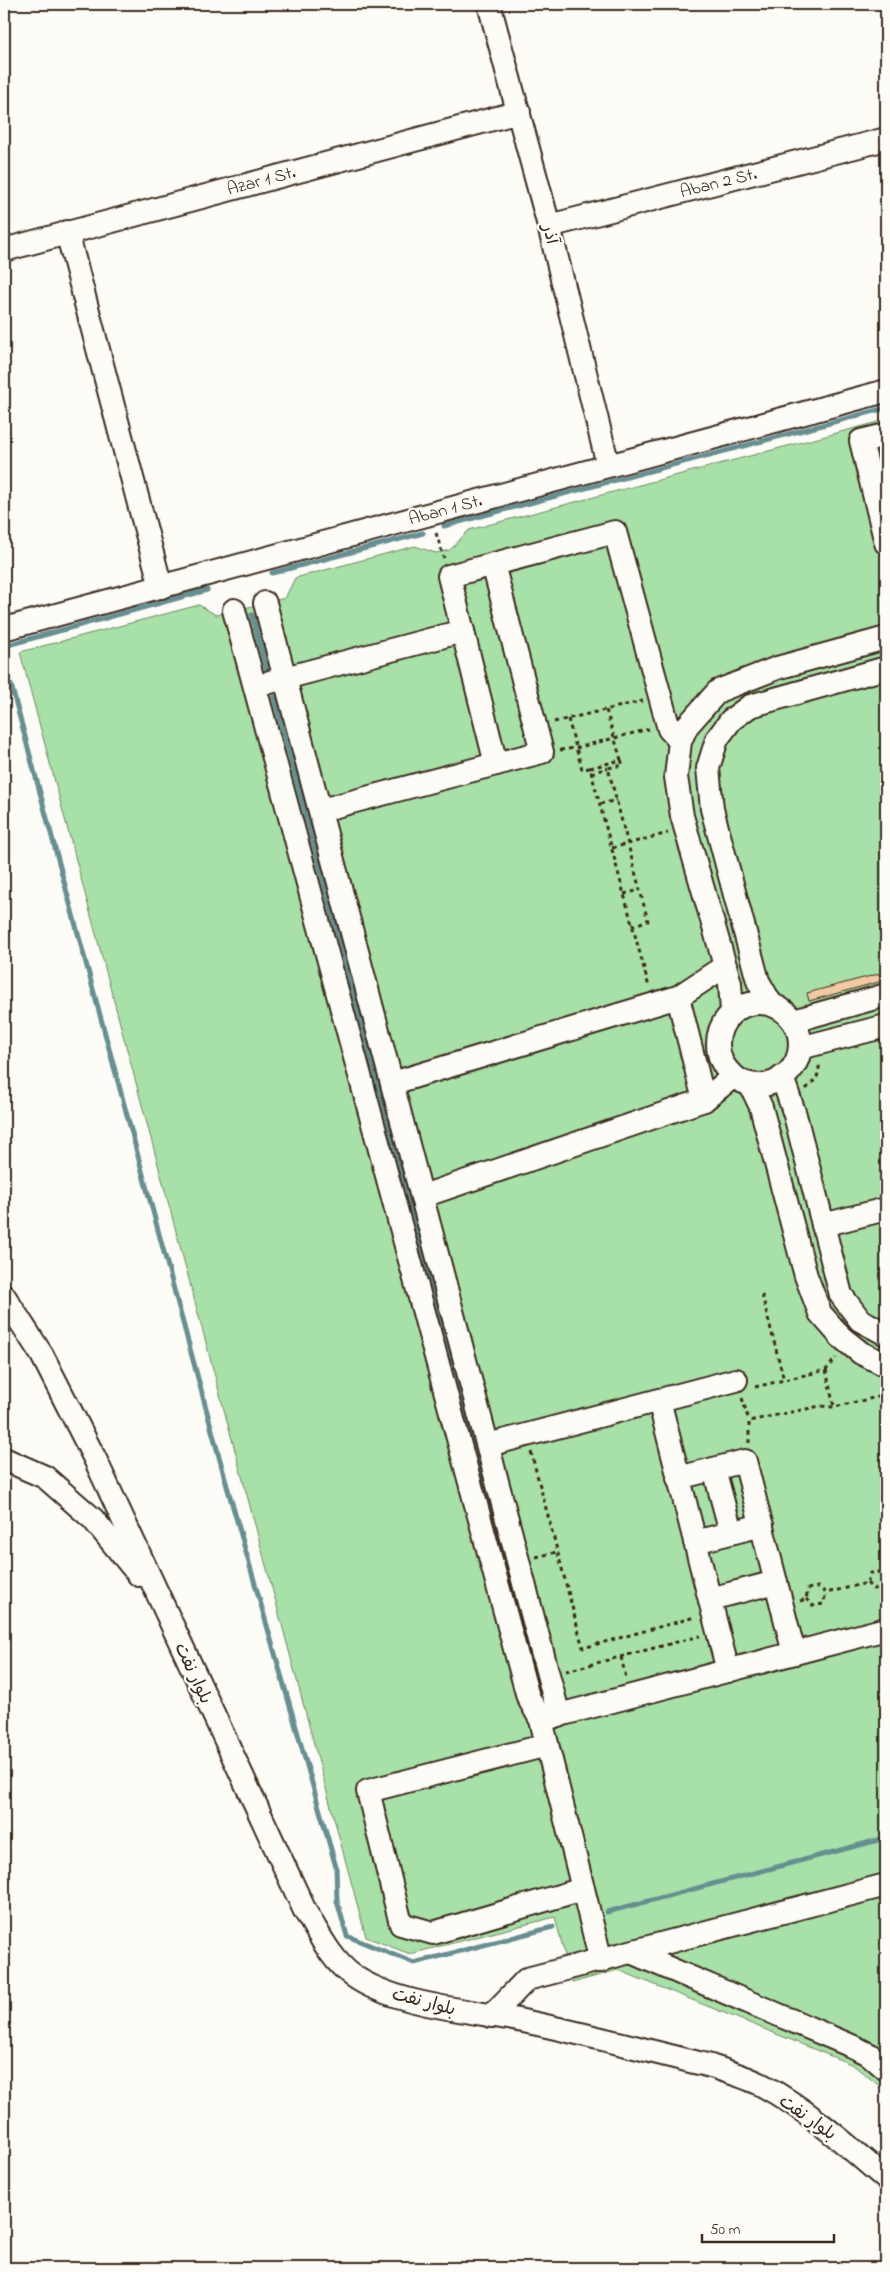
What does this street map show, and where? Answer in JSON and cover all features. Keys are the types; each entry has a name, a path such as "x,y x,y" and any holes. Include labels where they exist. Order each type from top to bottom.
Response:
{"street":[{"name":"آذر","path":"489,4 549,226 608,465"},
{"name":"Azar 1 St.","path":"4,250 519,112"},
{"name":"Aban 2 St.","path":"549,226 886,139"},
{"path":"68,232 161,587"},
{"name":"Aban 1 St.","path":"4,629 886,391"},
{"path":"886,435 861,441 886,543"},
{"path":"496,764 449,576 616,532 660,697 674,732 676,776 684,823 730,983 732,1012"},
{"path":"321,810 542,752 493,564"},
{"path":"265,603 549,1675 550,1718 547,1745 602,1961"},
{"path":"234,610 528,1697 550,1718"},
{"path":"255,687 463,631"},
{"path":"674,732 687,726 718,691 777,668 886,638"},
{"path":"771,1004 758,981 712,809 708,768 717,739 731,720 750,706 776,697 886,668"},
{"path":"684,823 712,809"},
{"path":"392,1083 678,997 725,966"},
{"path":"793,1021 886,995"},
{"path":"678,997 704,1100"},
{"path":"422,1196 704,1100 742,1080 763,1085 782,1077 796,1061 800,1048 799,1034 793,1021 783,1010 771,1004 757,1002 743,1006 732,1012 723,1022 718,1034 718,1048 721,1060 742,1080 761,1106 806,1276 820,1313 840,1336 861,1353 886,1365"},
{"path":"800,1048 886,1026"},
{"path":"782,1077 795,1115 841,1295 860,1320 886,1334"},
{"path":"823,1225 886,1209"},
{"name":"بلوار نفت","path":"4,1296 42,1356 90,1450 305,1911 339,1963 351,1975 368,1985 406,1999 491,2016 712,2066 761,2085 810,2116 886,2179"},
{"path":"488,1445 659,1400 738,1385"},
{"path":"659,1400 728,1671"},
{"path":"4,1459 45,1477 94,1520 158,1596"},
{"path":"678,1478 745,1461 794,1653"},
{"path":"714,1469 731,1532"},
{"path":"695,1542 762,1524"},
{"path":"714,1614 776,1582"},
{"path":"550,1718 886,1629"},
{"path":"547,1745 368,1791 401,1924 433,1933 583,1889"},
{"path":"491,2016 527,1979 633,1953 886,1884"},
{"path":"633,1953 854,2047 870,2055 886,2069"}],"path":[{"path":"431,513 449,576"},
{"path":"535,727 660,697"},
{"path":"568,719 582,770 622,765 606,710"},
{"path":"542,752 576,748 614,738 674,732"},
{"path":"591,770 621,760"},
{"path":"608,768 648,921 632,925"},
{"path":"591,770 654,1004"},
{"path":"600,804 616,800"},
{"path":"612,848 684,823"},
{"path":"624,894 640,890"},
{"path":"795,1115 804,1091 817,1078 823,1060"},
{"path":"762,1295 784,1380"},
{"path":"745,1461 749,1446 749,1421 738,1385 784,1380 826,1370 838,1356"},
{"path":"826,1370 834,1407"},
{"path":"749,1421 820,1406 834,1407 886,1395"},
{"path":"526,1435 583,1648 714,1614"},
{"path":"533,1558 557,1552"},
{"path":"879,1572 886,1578 883,1587 873,1589 867,1583 870,1574 879,1572"},
{"path":"826,1593 867,1583"},
{"path":"806,1599 808,1589 818,1587 826,1593"},
{"path":"806,1599 813,1606 823,1604 826,1593"},
{"path":"782,1605 806,1599"},
{"path":"549,1675 714,1614"}],"green space":[{"path":"886,420 886,2091 853,2065 618,1970 572,1983 555,1917 410,1954 366,1937 20,652 199,605 216,615 285,598 295,578 415,546 436,553 450,550 469,530"}],"building":[{"path":"886,972 886,980 809,1001 807,993"}],"waterway":[{"path":"444,526 886,408"},
{"path":"272,573 423,533"},
{"path":"4,646 207,590"},
{"path":"252,615 268,675"},
{"path":"11,685 227,1486 336,1867 337,1901 347,1936 414,1963 553,1927"},
{"path":"274,697 515,1592"},
{"path":"607,1912 886,1838"}]}
